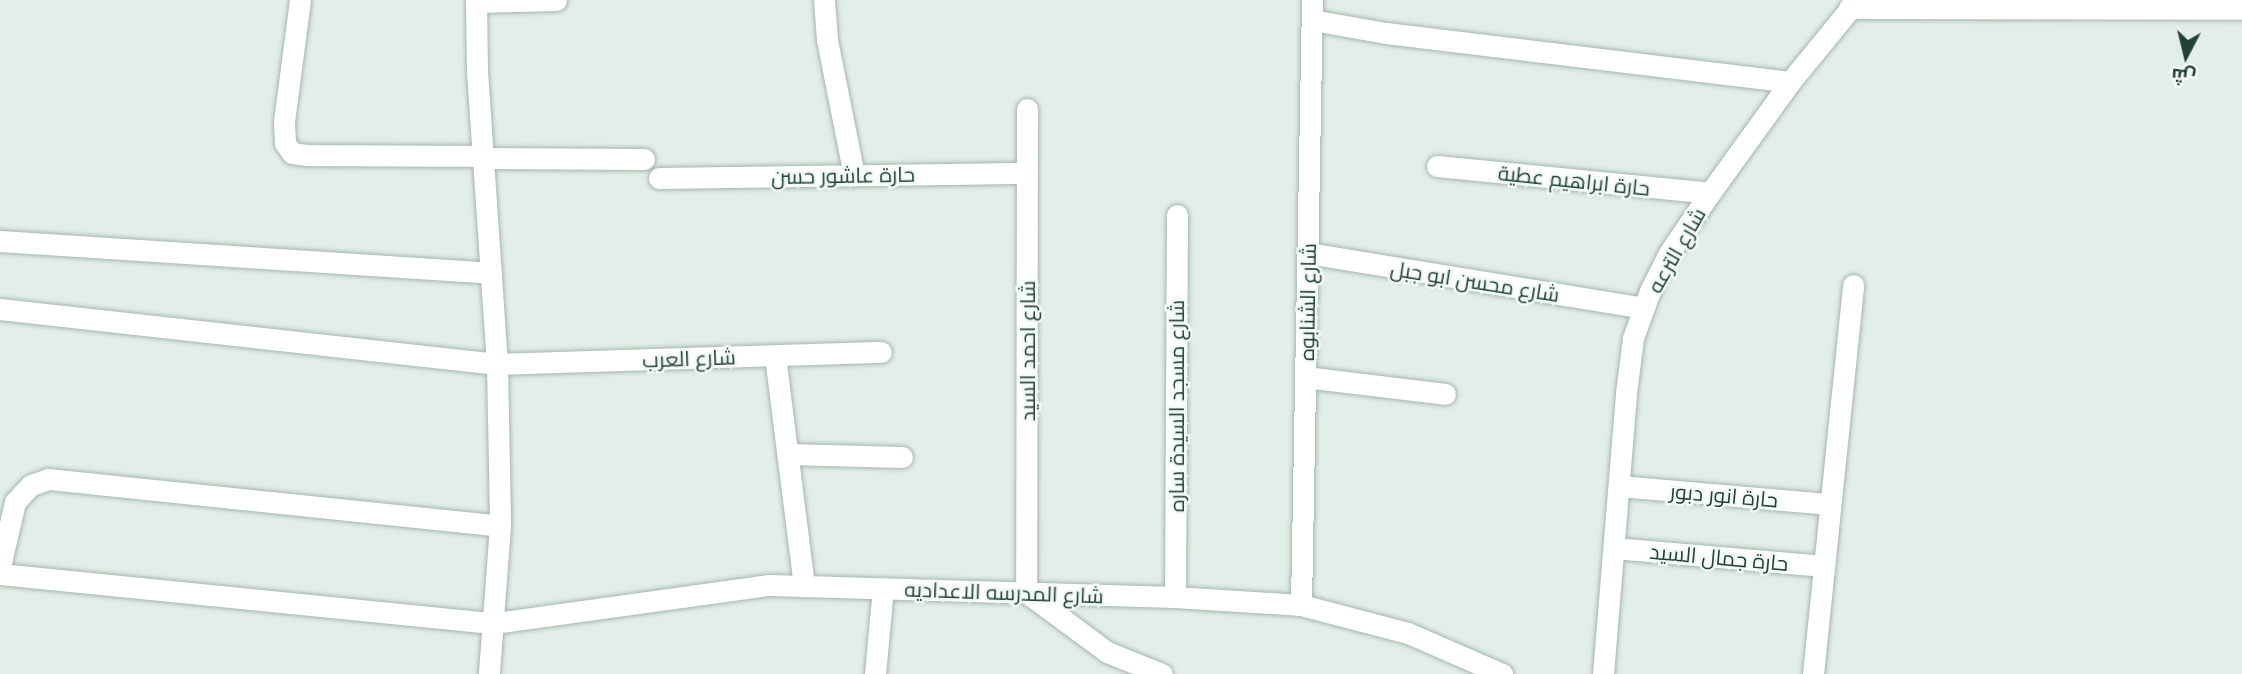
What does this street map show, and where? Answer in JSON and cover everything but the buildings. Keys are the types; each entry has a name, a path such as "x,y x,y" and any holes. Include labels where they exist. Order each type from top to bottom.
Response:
{"street":[{"path":"300,0 284,122 285,143 292,153 645,159"},
{"path":"489,674 495,623 500,526 497,363 476,1 556,0"},
{"path":"824,0 827,40 854,175"},
{"path":"1853,4 2242,9"},
{"name":"شارع الترعه","path":"1603,674 1633,338 1643,309 1669,253 1710,193 1790,82 1853,4"},
{"path":"1312,10 1399,35 1790,82"},
{"name":"شارع الشنابوه","path":"1301,605 1312,10"},
{"name":"شارع احمد السيد","path":"1026,592 1027,109"},
{"name":"حارة ابراهيم عطية","path":"1437,166 1710,193"},
{"name":"حارة عاشور حسن","path":"659,178 1027,173"},
{"name":"شارع مسجد السيدة ساره","path":"1175,597 1177,215"},
{"path":"0,242 491,273"},
{"name":"شارع محسن ابو جبل","path":"1308,253 1643,309"},
{"path":"1812,674 1853,285"},
{"name":"شارع العرب","path":"0,309 497,363 881,352"},
{"path":"775,356 804,586"},
{"path":"1305,377 1445,394"},
{"path":"787,454 902,457"},
{"path":"0,567 15,502 31,485 48,479 500,526"},
{"name":"حارة انور دبور","path":"1619,486 1830,504"},
{"name":"حارة جمال السيد","path":"1614,548 1824,566"},
{"name":"شارع المدرسه الاعداديه","path":"0,573 495,623 768,585 1175,597 1301,605 1408,633 1502,674"},
{"path":"875,674 883,588"},
{"path":"1026,592 1107,652 1162,674"}]}
